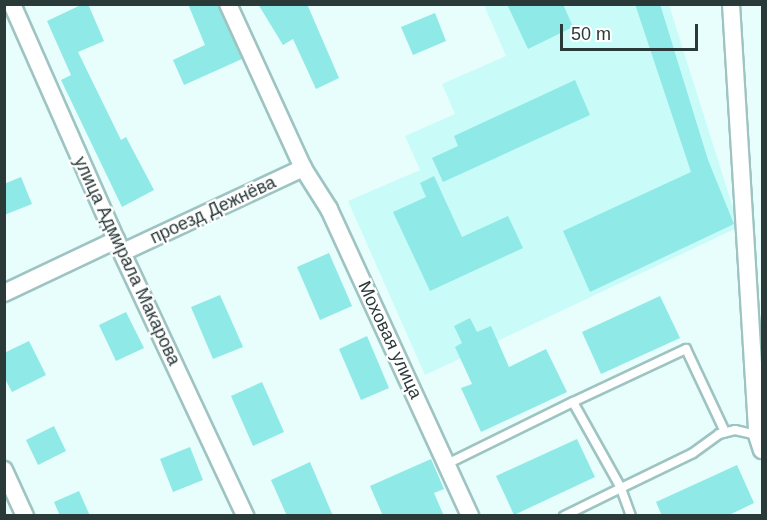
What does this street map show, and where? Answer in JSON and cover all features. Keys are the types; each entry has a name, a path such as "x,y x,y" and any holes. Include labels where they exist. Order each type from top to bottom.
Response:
{"street":[{"name":"улица Адмирала Макарова","path":"12,4 119,246 245,516"},
{"name":"Моховая улица","path":"228,4 303,168 329,209 470,516"},
{"path":"731,4 760,442"},
{"name":"проезд Дежнёва","path":"4,293 303,168"},
{"path":"4,470 25,516"}],"lane":[{"path":"447,465 573,402 687,349 725,432"},
{"path":"573,402 621,488 631,516"},
{"path":"564,516 725,432 760,442"}],"shaded area":[{"path":"484,5 669,5 739,227 425,375 348,201 420,170 405,136 455,114 442,84 506,56"}],"building":[{"path":"83,4 88,4 104,41 78,52 121,140 126,137 154,190 122,207 61,80 71,75 47,21"},
{"path":"188,4 218,4 242,59 184,85 173,60 205,45"},
{"path":"258,4 307,4 339,78 316,89 293,39 283,45"},
{"path":"507,4 563,4 573,27 528,49"},
{"path":"635,4 660,4 708,160 734,224 590,292 563,231 691,172"},
{"path":"435,13 446,41 413,55 401,27"},
{"path":"575,80 590,115 443,182 432,158 458,146 454,136"},
{"path":"434,176 462,237 508,216 523,248 430,291 393,212 426,197 420,183"},
{"path":"21,177 32,204 4,215 4,184"},
{"path":"329,253 352,306 320,320 297,267"},
{"path":"220,295 243,347 213,359 191,307"},
{"path":"660,296 680,338 601,374 582,332"},
{"path":"126,312 144,348 116,361 99,325"},
{"path":"470,318 477,332 491,326 509,367 546,349 567,392 481,432 461,388 472,384 455,347 462,343 454,326"},
{"path":"367,336 389,388 361,400 339,349"},
{"path":"29,341 46,375 12,392 4,377 4,353"},
{"path":"262,382 284,432 253,446 231,396"},
{"path":"54,426 66,451 38,465 26,440"},
{"path":"577,439 595,477 514,515 496,476"},
{"path":"190,447 203,480 173,492 160,459"},
{"path":"431,459 444,489 434,493 444,516 383,516 370,486"},
{"path":"310,462 333,516 287,516 271,480"},
{"path":"737,465 754,503 727,516 662,516 656,502"},
{"path":"79,491 90,516 60,516 54,502"}]}
